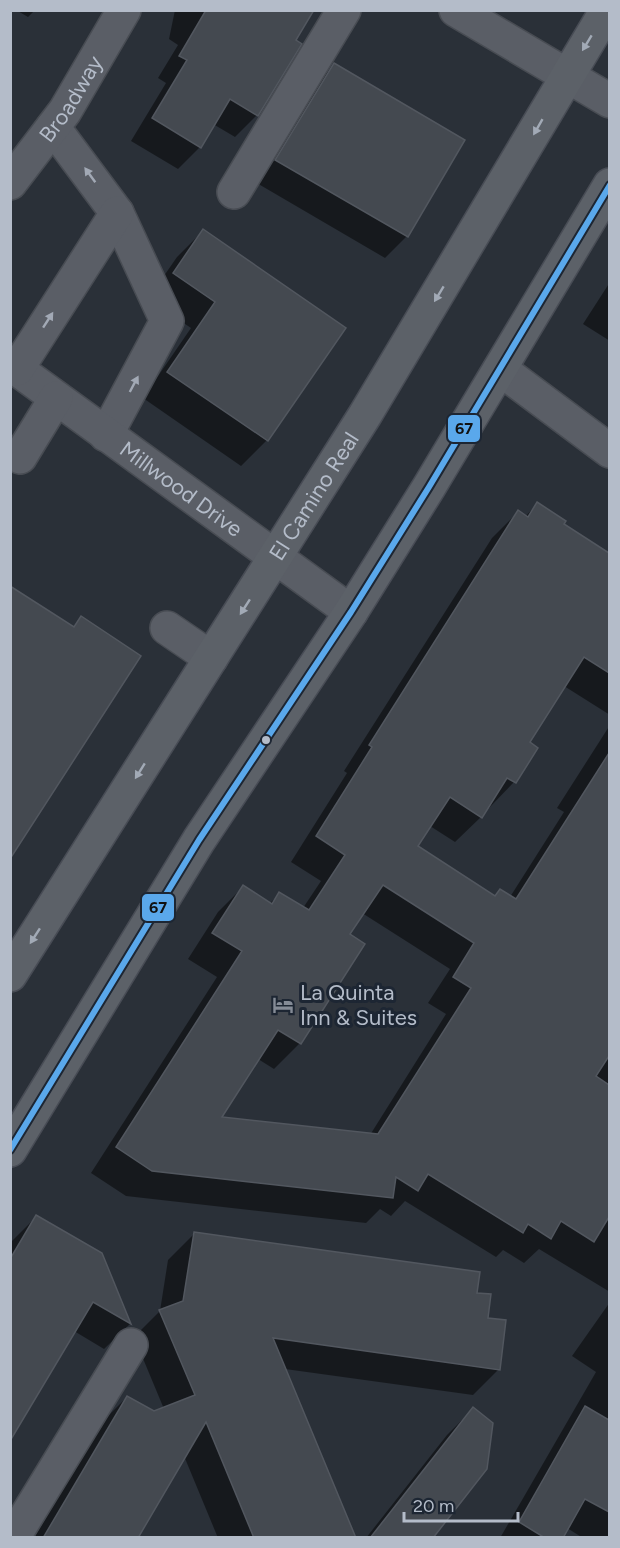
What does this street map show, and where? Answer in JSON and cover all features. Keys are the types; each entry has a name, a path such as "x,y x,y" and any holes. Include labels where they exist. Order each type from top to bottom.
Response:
{"main road":[{"name":"El Camino Real","path":"10,975 276,558 444,285 607,10"},
{"path":"10,1150 199,840 351,612 609,186"}],"street":[{"name":"Broadway","path":"10,183 65,111 124,10"},
{"path":"234,192 344,10"},
{"path":"456,10 609,101"},
{"path":"53,127 117,213 167,321 106,435"},
{"path":"14,367 117,213"},
{"name":"Millwood Drive","path":"14,367 351,612"},
{"path":"500,369 609,451"},
{"path":"20,457 56,398"},
{"path":"166,628 211,658"},
{"path":"13,1538 131,1345"}],"building":[{"path":"206,10 314,10 296,40 302,44 258,116 230,99 201,148 152,118 187,60 179,56"},
{"path":"334,63 465,140 408,237 275,160"},
{"path":"203,229 346,328 268,441 167,372 215,302 173,273"},
{"path":"537,502 566,521 564,524 609,553 609,673 584,657 530,742 538,748 516,783 507,778 482,818 450,797 418,846 495,896 500,889 516,899 609,753 609,1056 596,1076 609,1085 609,1217 594,1242 561,1221 551,1239 528,1224 523,1233 428,1174 418,1191 396,1177 393,1198 152,1171 116,1147 242,951 212,933 243,885 272,904 279,892 309,910 345,855 316,836 372,747 369,745 518,510 528,517","holes":["383,885 474,943 453,977 471,988 378,1134 222,1117 278,1030 301,1044 365,944 350,934"]},
{"path":"10,586 74,627 81,616 141,656 10,859"},
{"path":"36,1215 102,1253 131,1324 93,1302 10,1441 10,1259"},
{"path":"194,1232 480,1272 477,1293 491,1294 488,1318 506,1320 500,1370 273,1338 356,1538 254,1538 206,1422 138,1538 43,1538 127,1396 154,1411 195,1395 159,1310 183,1301"},
{"path":"585,1406 609,1420 609,1512 585,1499 563,1538 545,1538 519,1522"},
{"path":"473,1407 493,1423 487,1469 433,1538 370,1538"}],"transit line":[{"name":"67","path":"10,1150 199,840 351,612 429,487 610,185"}],"place":[{"name":"La Quinta Inn & Suites","path":"283,1005"}]}
